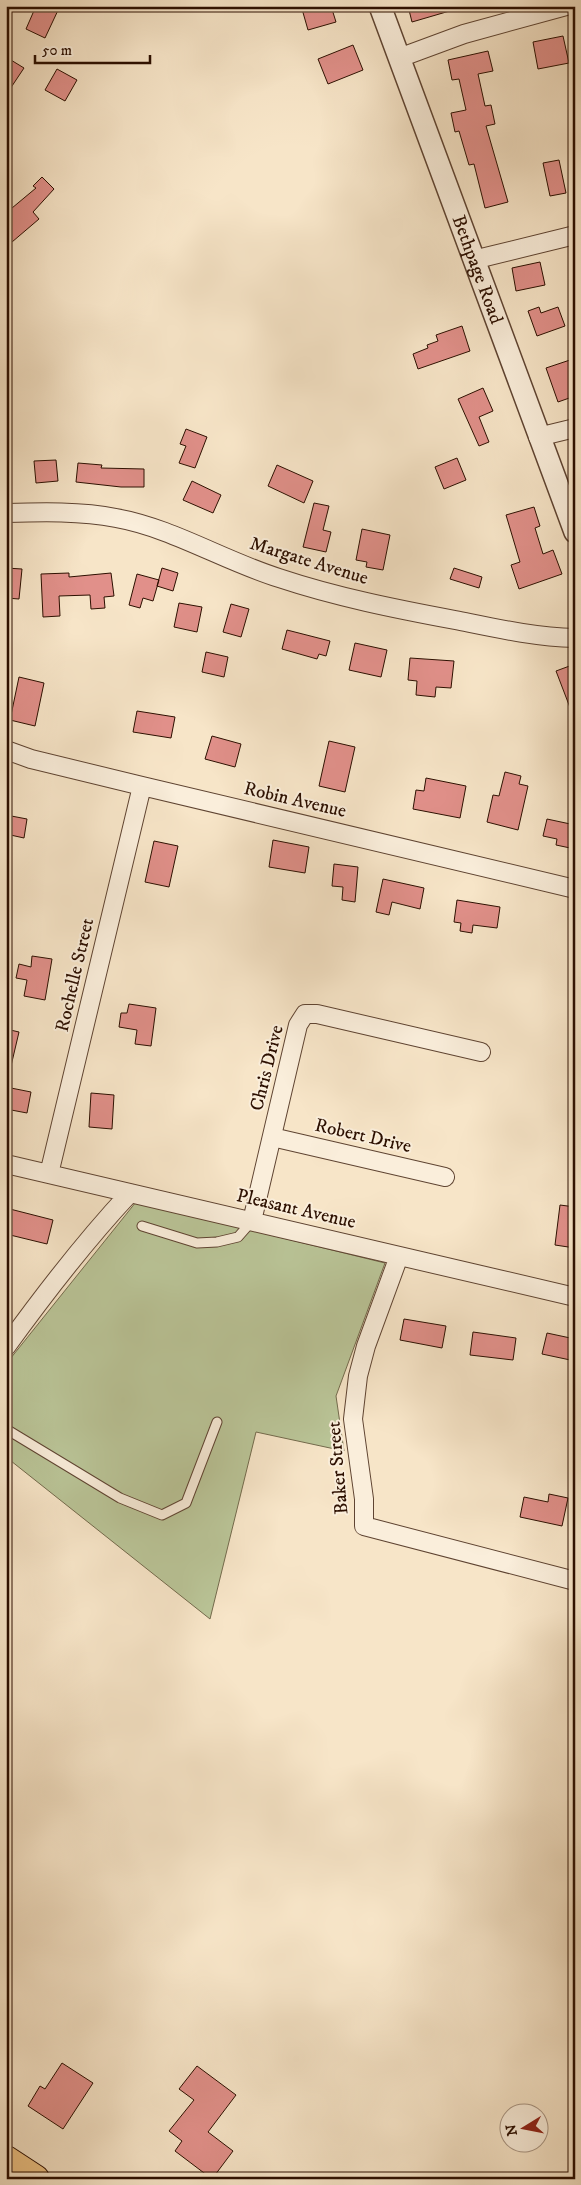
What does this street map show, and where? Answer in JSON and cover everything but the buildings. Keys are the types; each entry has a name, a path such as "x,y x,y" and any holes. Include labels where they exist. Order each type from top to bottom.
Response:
{"main road":[{"path":"6,2160 35,2179"}],"street":[{"name":"Bethpage Road","path":"380,6 538,437 575,532"},
{"path":"399,58 464,34 566,6"},
{"path":"473,260 575,235"},
{"path":"538,437 575,428"},
{"name":"Margate Avenue","path":"6,513 34,512 116,518 150,528 277,578 302,585 412,612 525,634 575,638"},
{"name":"Robin Avenue","path":"6,750 32,759 142,786 575,889"},
{"name":"Rochelle Street","path":"50,1174 142,786"},
{"name":"Chris Drive","path":"252,1220 298,1025 304,1014 317,1014 481,1052"},
{"name":"Robert Drive","path":"272,1137 445,1176"},
{"name":"Pleasant Avenue","path":"6,1164 575,1297"},
{"path":"6,1347 102,1222 130,1193"},
{"name":"Baker Street","path":"399,1256 366,1346 358,1376 353,1419 364,1499 364,1526 575,1581"}],"lane":[{"path":"142,1226 197,1243 217,1242 238,1237 252,1220"},
{"path":"6,1429 120,1498 162,1515 186,1504 217,1422"}],"green space":[{"path":"136,1202 385,1263 336,1396 344,1451 256,1432 210,1619 6,1457 6,1364"}]}
